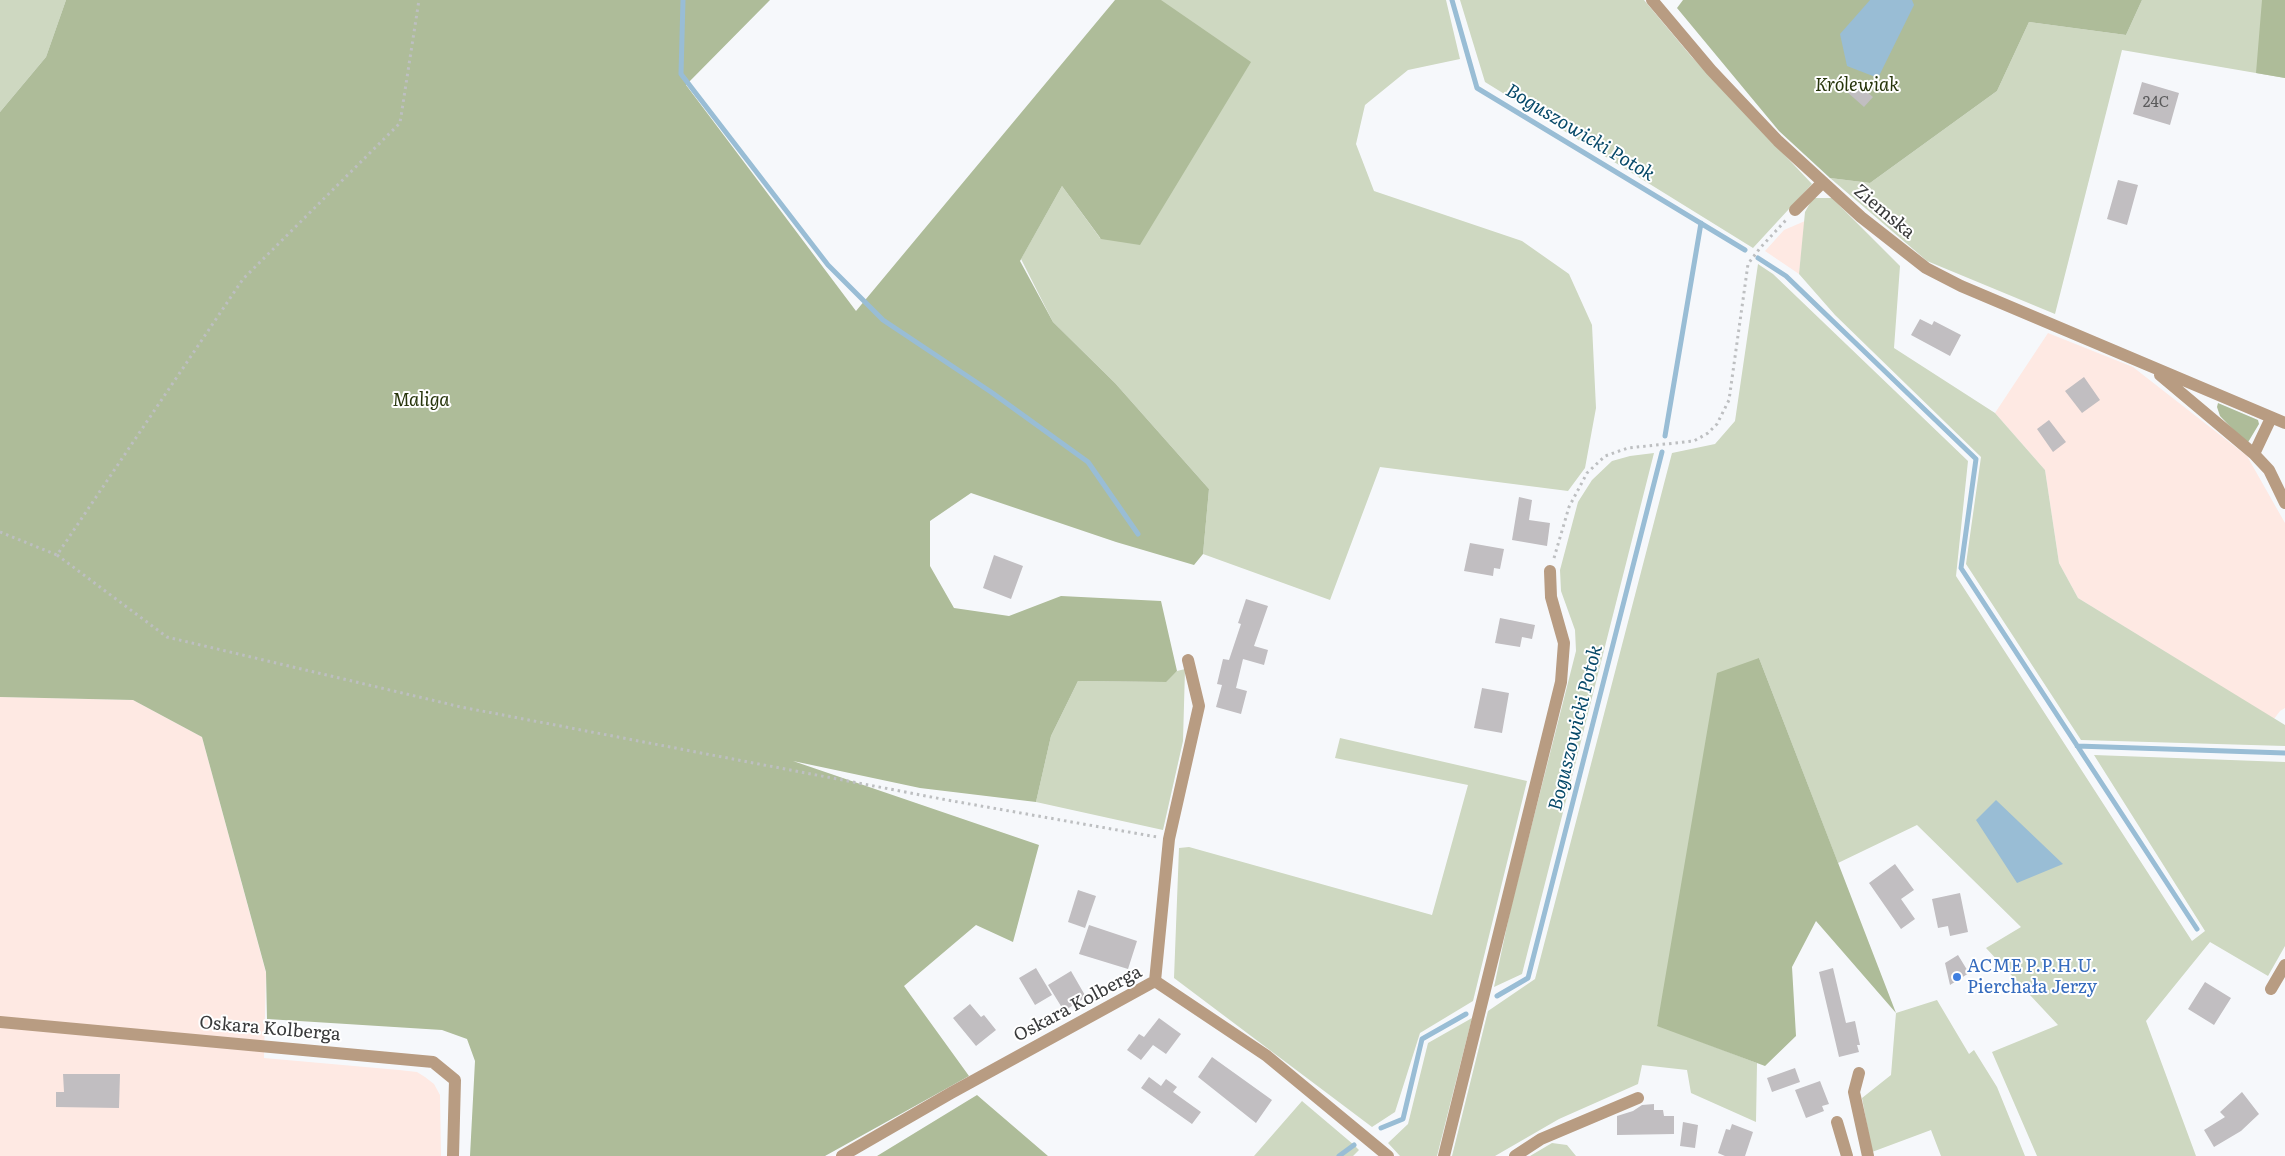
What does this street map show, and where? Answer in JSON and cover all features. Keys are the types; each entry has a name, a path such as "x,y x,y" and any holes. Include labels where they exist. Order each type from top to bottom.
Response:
{"street":[{"name":"Ziemska","path":"1652,0 1748,112 1861,217 1926,268 1961,286 2285,423"},
{"path":"1795,210 1823,182"},
{"name":"Ziemska","path":"2153,368 2254,454 2269,470 2285,503"},
{"path":"2254,454 2271,418"},
{"path":"1444,1156 1561,682 1564,643 1551,597 1550,571"},
{"path":"1154,981 1169,839 1199,706 1188,660"},
{"path":"2271,989 2285,964"},
{"name":"Oskara Kolberga","path":"842,1156 951,1093 1154,981 1267,1056 1388,1156"},
{"name":"Oskara Kolberga","path":"0,1022 433,1062 455,1080 452,1156"},
{"path":"1859,1073 1854,1092 1868,1156"},
{"path":"1515,1156 1541,1139 1638,1098"},
{"path":"1837,1122 1847,1156"}],"path":[{"path":"57,555 243,279 400,123 419,0"},
{"path":"1550,571 1568,507 1587,474 1596,464 1614,451 1694,441 1708,433 1717,424 1729,400 1748,264 1795,210"},
{"path":"0,532 57,555 167,637 461,707 947,800 1169,839"}],"shaded area":[{"path":"1805,221 1799,274 1765,251 1784,230"},
{"path":"2048,333 2133,367 2247,456 2285,523 2285,708 2274,719 2078,598 2059,563 2045,470 1995,413"},
{"path":"0,697 133,700 202,737 266,973 264,1058 417,1072 434,1084 440,1095 441,1156 0,1156"}],"green space":[{"path":"0,0 66,0 46,57 0,112"},
{"name":"Maliga","path":"66,0 770,0 686,85 856,311 1115,0 1161,0 1251,62 1140,245 1101,239 1062,186 1020,261 1053,322 1115,383 1209,489 1203,554 1194,565 1116,542 971,493 930,521 930,566 954,608 1009,616 1061,596 1161,601 1177,671 1166,682 1078,681 1051,736 1036,802 920,788 793,761 1039,845 1013,942 976,925 904,986 969,1076 825,1156 470,1156 475,1061 467,1039 442,1030 267,1019 266,972 202,737 133,700 0,697 0,112 46,57"},
{"path":"1153,0 1446,0 1460,59 1408,70 1365,105 1356,144 1374,191 1522,241 1569,274 1592,325 1596,408 1585,468 1568,491 1380,467 1330,600 1203,554 1209,489 1115,383 1053,322 1021,259 1062,186 1100,238"},
{"path":"1460,0 1644,0 1691,56 1812,184 1753,248 1485,82"},
{"name":"Królewiak","path":"1683,0 2142,0 2126,35 2029,22 1997,91 1870,183 1830,178 1779,131 1677,8"},
{"path":"2142,0 2285,0 2285,78 2122,50 2055,314 1927,261 1830,178 1870,183 1997,91 2029,22 2126,35"},
{"path":"2262,0 2285,0 2285,78 2256,73"},
{"path":"1813,198 1832,198 1900,266 1894,348 1995,413 2045,470 2059,563 2078,598 2285,725 2285,746 2081,740 1966,564 1981,457 1835,315 1799,274 1805,212"},
{"path":"1758,264 1773,274 1968,461 1956,576 2192,941 2205,931 2094,755 2285,762 2285,946 2268,976 2210,942 2146,1021 2196,1156 2037,1156 1992,1052 2058,1025 1986,948 2021,927 1917,825 1838,863 1759,658 1657,1025 1757,1063 1756,1122 1691,1093 1687,1070 1642,1065 1638,1084 1559,1119 1495,1156 1452,1156 1488,1011 1535,979 1672,453 1715,444 1735,421"},
{"path":"2218,403 2258,420 2259,424 2247,444 2220,416 2217,407"},
{"path":"1654,453 1522,974 1494,987 1511,907 1576,651 1575,630 1561,591 1560,570 1578,502 1592,480 1612,461 1630,456"},
{"path":"1759,658 1896,1013 1816,921 1792,967 1796,1036 1765,1066 1657,1026 1717,673"},
{"path":"1185,669 1183,741 1163,830 1036,802 1051,736 1078,681 1165,682 1177,671"},
{"path":"1340,738 1527,781 1473,1001 1420,1033 1395,1112 1372,1127 1174,978 1179,848 1189,847 1432,915 1468,785 1335,758"},
{"path":"1937,1000 1969,1054 1974,1050 1997,1087 2025,1156 1941,1156 1931,1130 1872,1152 1862,1098 1891,1075 1896,1013"},
{"path":"1472,1018 1437,1156 1400,1156 1388,1143 1408,1124 1428,1043"},
{"path":"977,1095 1048,1156 877,1156"},
{"path":"1302,1101 1359,1150 1353,1156 1254,1156"},
{"path":"1552,1143 1567,1145 1576,1156 1530,1156"}],"water":[{"path":"1870,0 1912,0 1914,5 1878,78 1847,66 1840,34"},
{"path":"1996,800 2063,864 2017,883 1976,820"}],"building":[{"path":"1854,81 1873,97 1864,107 1846,91"},
{"path":"2142,82 2179,93 2170,125 2133,114"},
{"path":"2118,180 2138,185 2127,225 2107,219"},
{"path":"1920,319 1932,325 1934,321 1961,335 1950,356 1911,335"},
{"path":"2084,377 2100,400 2082,413 2065,391"},
{"path":"2049,420 2066,442 2053,452 2037,429"},
{"path":"1519,497 1532,500 1529,520 1550,523 1547,546 1512,540"},
{"path":"1470,543 1504,549 1500,569 1494,568 1493,576 1464,571"},
{"path":"994,555 1023,566 1011,599 983,588"},
{"path":"1246,599 1268,606 1254,646 1268,650 1264,665 1243,659 1236,688 1247,691 1241,714 1216,707 1222,685 1217,684 1223,659 1229,660 1241,624 1238,623"},
{"path":"1500,618 1535,625 1532,639 1522,637 1520,647 1495,643"},
{"path":"1482,688 1509,693 1502,733 1474,728"},
{"path":"1895,864 1914,890 1901,899 1915,919 1901,929 1869,883"},
{"path":"1078,890 1096,896 1085,928 1068,922"},
{"path":"1960,893 1968,932 1950,936 1948,926 1938,928 1932,899"},
{"path":"1089,925 1137,941 1128,969 1079,954"},
{"path":"1958,955 1969,973 1950,985 1945,963"},
{"path":"1036,968 1052,995 1035,1005 1019,978"},
{"path":"1833,968 1846,1023 1855,1021 1860,1045 1857,1045 1859,1052 1839,1057 1819,972"},
{"path":"1071,971 1086,997 1064,1011 1048,985"},
{"path":"2205,982 2231,998 2214,1025 2188,1009"},
{"path":"970,1004 981,1017 984,1015 996,1030 976,1046 953,1018"},
{"path":"1159,1018 1181,1034 1166,1054 1153,1045 1141,1060 1127,1050 1139,1034 1144,1037"},
{"path":"1212,1057 1272,1100 1256,1123 1198,1077"},
{"path":"1795,1068 1800,1082 1772,1092 1767,1078"},
{"path":"63,1074 120,1074 119,1108 56,1107 56,1092 64,1092"},
{"path":"1149,1077 1161,1086 1166,1079 1177,1087 1173,1092 1201,1112 1192,1124 1141,1088"},
{"path":"1820,1081 1829,1104 1822,1106 1824,1111 1806,1118 1795,1090"},
{"path":"2242,1092 2259,1114 2241,1131 2214,1147 2204,1130 2225,1117 2220,1112"},
{"path":"1654,1104 1654,1110 1663,1110 1664,1116 1674,1116 1674,1134 1617,1135 1617,1116 1633,1111 1642,1105"},
{"path":"1683,1122 1698,1125 1695,1148 1680,1146"},
{"path":"1732,1124 1753,1132 1745,1156 1725,1156 1718,1153 1726,1129 1730,1130"}],"waterway":[{"path":"683,0 681,74 828,265 883,320 991,392 1088,462 1138,534"},
{"name":"Boguszowicki Potok","path":"1452,0 1477,88 1745,250"},
{"path":"1665,436 1701,223"},
{"path":"1758,258 1786,276 1976,459 1961,568 2197,929"},
{"name":"Boguszowicki Potok","path":"1497,996 1528,978 1662,452"},
{"path":"2077,746 2285,753"},
{"name":"Boguszowicki Potok","path":"1381,1128 1403,1119 1422,1039 1466,1014"},
{"path":"1339,1156 1354,1145"}],"place":[{"name":"ACME P.P.H.U. Pierchała Jerzy","path":"1957,977"}]}
